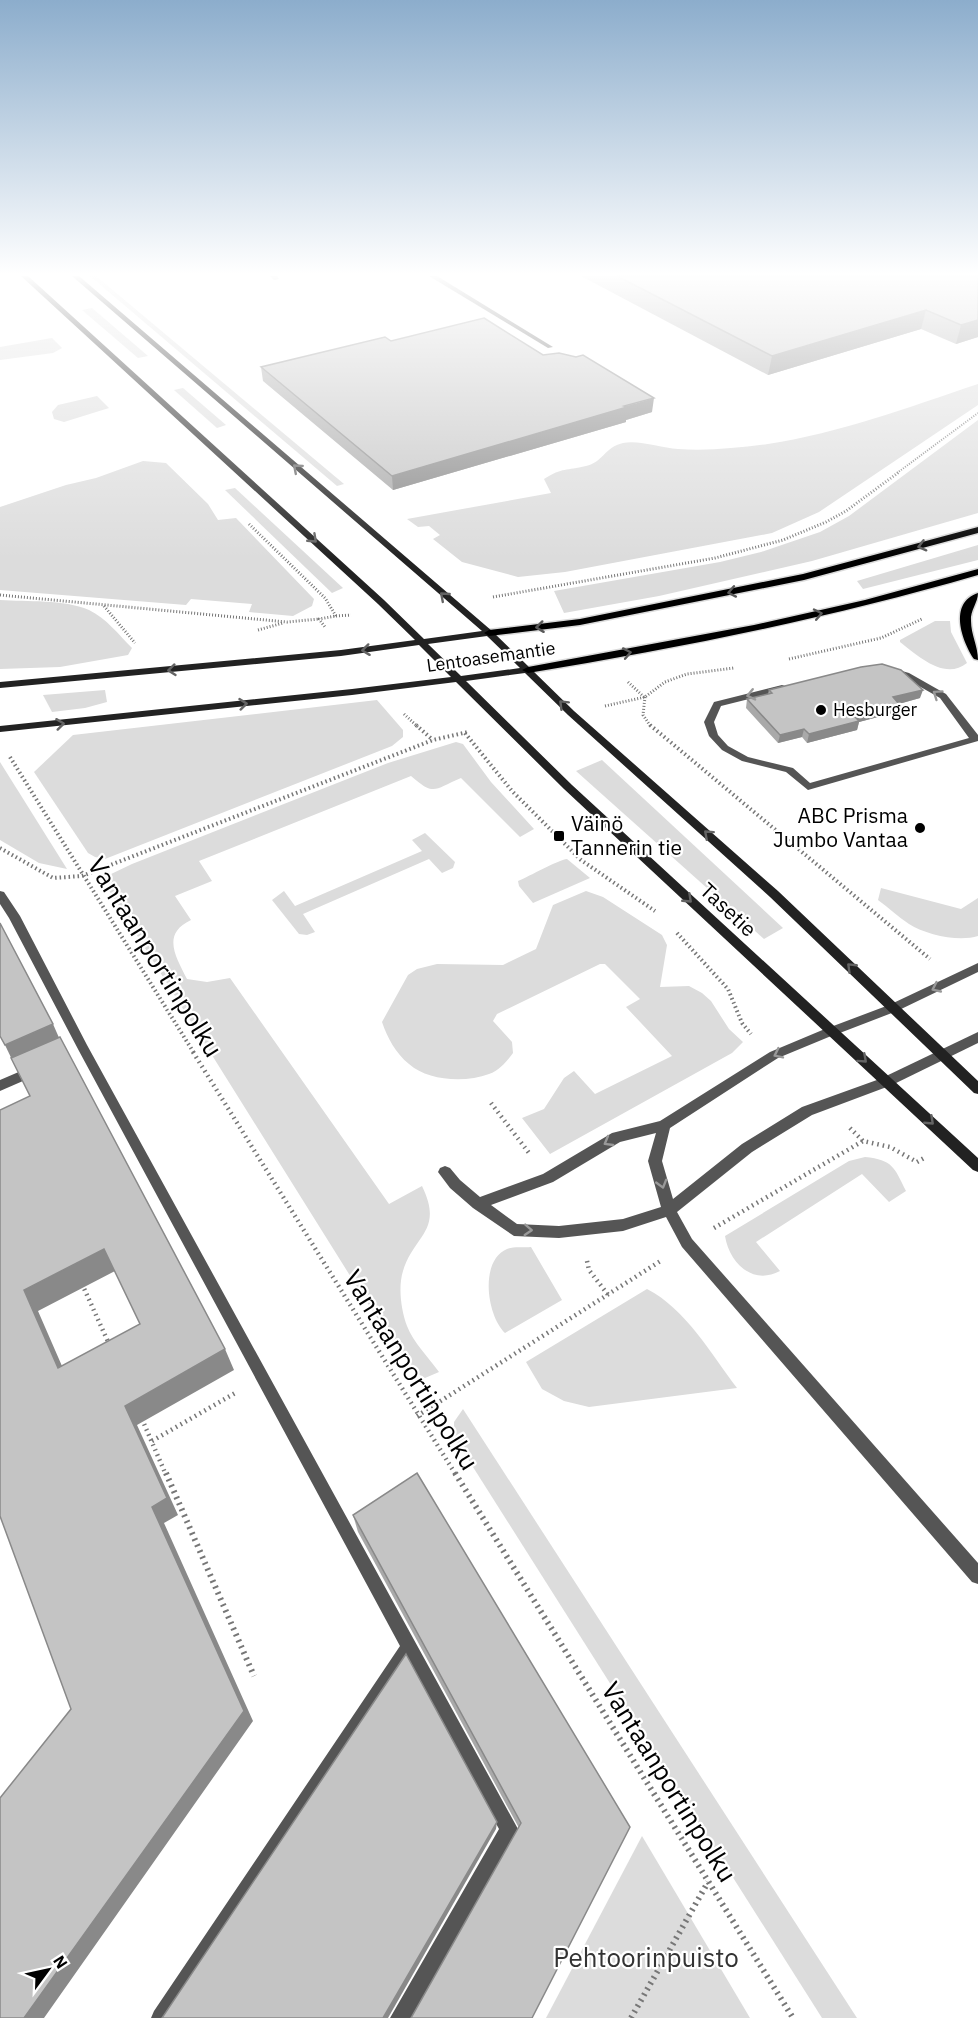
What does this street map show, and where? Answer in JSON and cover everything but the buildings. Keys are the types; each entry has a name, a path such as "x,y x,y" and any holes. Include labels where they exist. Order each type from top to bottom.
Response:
{"main road":[{"path":"127,370 424,643 456,678"},
{"path":"184,370 489,633 528,670"},
{"name":"Lentoasemantie","path":"0,685 341,653 580,622 804,578 978,530"},
{"name":"Lentoasemantie","path":"0,729 375,689 528,670 707,638 840,609 978,572"},
{"path":"978,596 972,600 966,610 964,626 978,657"},
{"name":"Tasetie","path":"528,670 572,713 774,894 978,1089"},
{"name":"Tasetie","path":"456,678 504,726 978,1166"}],"street":[{"path":"790,686 717,704 709,722 714,736 725,748 745,759 789,770 808,787 976,738 943,696 906,675 889,670"},
{"path":"0,895 14,916 77,1051 262,1378 509,1829 400,2018"},
{"path":"478,1204 548,1178 617,1137 664,1125 774,1055 893,1008 978,967"},
{"path":"445,1172 478,1204 514,1230 559,1232 623,1225 669,1210 747,1148 807,1111 888,1081 978,1037"},
{"path":"0,1086 52,1062"},
{"path":"664,1125 655,1161 669,1210 687,1243 978,1576"},
{"path":"161,2018 410,1646"}],"path":[{"path":"495,597 711,559 792,538 827,522 864,498 956,426 978,413"},
{"path":"0,595 287,622 336,616 325,598 241,517"},
{"path":"104,606 137,645"},
{"path":"784,660 881,638 940,611 966,610"},
{"path":"319,619 341,653"},
{"path":"572,713 645,697 665,682 687,674 741,667"},
{"path":"375,689 433,740"},
{"path":"645,697 643,715 653,729 954,979"},
{"path":"0,848 53,878 82,876 433,740 464,732 504,726"},
{"path":"464,732 512,791 581,860 662,916"},
{"name":"Vantaanportinpolku","path":"7,751 82,876 792,2018"},
{"path":"677,932 722,981 735,1001 740,1023 774,1055"},
{"path":"825,1103 863,1141 890,1147 917,1162"},
{"path":"417,1416 609,1296 687,1243 863,1141"},
{"path":"81,1280 114,1355"},
{"path":"152,1442 262,1378"},
{"path":"137,1409 254,1676"},
{"path":"631,2018 708,1882"}],"green space":[{"path":"201,370 208,370 344,484 337,486"},
{"path":"978,384 978,405 819,512 772,533 565,572 518,577 462,562 433,539 440,535 429,526 418,527 407,519 551,493 544,479 560,471 596,462 612,448 623,443 700,450 768,444 848,426"},
{"path":"183,388 226,425 217,428 174,390"},
{"path":"97,396 109,408 64,422 54,419 52,412 58,405"},
{"path":"978,420 978,513 812,561 659,596 564,613 554,591 720,562 761,552 820,532 849,516"},
{"path":"143,461 166,463 208,504 218,520 236,518 314,599 312,606 293,616 249,612 252,604 191,599 186,605 0,590 0,507"},
{"path":"235,488 343,588 332,593 225,490"},
{"path":"978,545 978,560 863,589 857,581"},
{"path":"0,600 79,606 95,613 107,622 132,648 128,655 60,667 0,669"},
{"path":"935,621 950,621 951,632 967,663 959,668 941,668 923,660 900,642"},
{"path":"105,690 107,702 85,708 52,712 43,695"},
{"path":"377,700 403,730 403,737 392,746 105,859 88,853 34,772 73,735"},
{"path":"456,742 463,744 491,782 534,829 520,837 461,778 440,788 430,789 411,776 199,861 212,881 175,896 191,920 176,932 174,939 176,954 187,979 207,982 230,978 389,1204 422,1186 428,1201 429,1223 408,1259 401,1277 400,1291 407,1326 417,1344 439,1372 425,1378 413,1371 364,1298 103,881 109,875 132,864 388,763"},
{"path":"602,760 783,928 764,939 576,771"},
{"path":"0,762 67,869 39,863 0,840"},
{"path":"425,833 455,862 453,868 442,873 429,859 303,914 315,932 307,935 299,934 272,900 284,891 295,906 422,851 412,840"},
{"path":"567,859 590,878 533,903 519,886 518,881"},
{"path":"881,888 961,909 978,898 978,936 952,938 916,928 878,900"},
{"path":"586,891 603,897 662,935 667,945 660,987 689,986 702,993 711,1001 729,1029 743,1042 732,1053 550,1154 522,1118 544,1109 564,1078 574,1071 595,1094 672,1056 626,1007 640,999 605,964 600,964 497,1014 493,1021 512,1042 513,1053 497,1070 479,1077 447,1079 417,1070 396,1050 382,1022 408,975 417,969 437,964 503,965 536,949 553,905"},
{"path":"865,1157 882,1160 891,1166 906,1191 889,1202 862,1174 756,1242 780,1271 770,1275 760,1276 751,1273 731,1255 725,1236 849,1161"},
{"path":"531,1247 562,1300 505,1333 499,1325 490,1302 489,1276 492,1265 498,1255 507,1249"},
{"path":"647,1289 674,1308 686,1320 737,1388 589,1407 564,1401 542,1389 526,1362"},
{"path":"463,1409 857,2018 822,2018 454,1437 454,1422"},
{"name":"Pehtoorinpuisto","path":"642,1836 750,2018 546,2018"}],"place":[{"name":"Hesburger","path":"821,710"},
{"name":"ABC Prisma Jumbo Vantaa","path":"920,828"},
{"name":"Väinö Tannerin tie","path":"559,836"}]}
